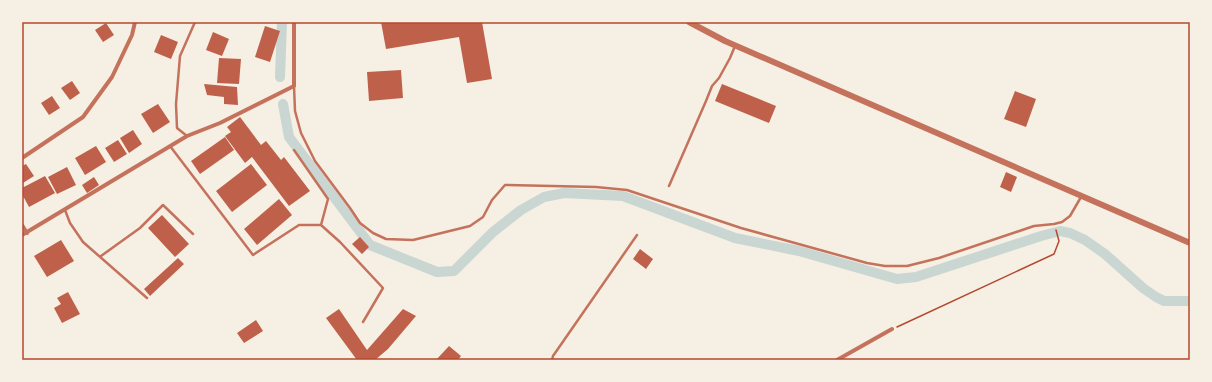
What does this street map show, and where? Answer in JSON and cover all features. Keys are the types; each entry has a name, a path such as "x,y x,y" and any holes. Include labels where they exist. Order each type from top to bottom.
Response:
{"street":[{"path":"22,158 83,117 112,77 132,34 135,22"},
{"path":"22,235 187,136 220,123 294,86 294,22"},
{"path":"689,22 735,45 1190,243"},
{"path":"22,225 27,233"},
{"path":"837,360 892,329"}],"lane":[{"path":"187,136 177,128 176,104 180,56 195,22"},
{"path":"669,186 712,86 719,78 735,45"},
{"path":"294,86 295,111 301,133 316,161 360,223 373,233 386,238 413,240 470,226 483,217 492,200 505,185 516,184 596,187 627,190 741,228 867,263 885,266 907,266 939,258 1034,226 1062,222 1070,216 1081,196"},
{"path":"170,146 252,255 299,224 321,225 340,242 383,288 363,322"},
{"path":"294,150 328,199 321,225"},
{"path":"101,256 140,228 163,205 193,234"},
{"path":"65,210 70,223 84,242 147,298"},
{"path":"552,360 552,356 637,235"}],"path":[{"path":"892,329 1054,254 1059,241 1054,224"}],"building":[{"path":"381,22 482,22 492,79 467,83 459,37 386,49"},
{"path":"106,23 114,35 103,42 95,30"},
{"path":"265,26 280,31 270,62 255,57"},
{"path":"213,32 229,39 222,56 206,50"},
{"path":"161,35 178,42 171,59 154,52"},
{"path":"219,58 241,59 239,84 217,83"},
{"path":"401,70 403,98 369,101 367,72"},
{"path":"72,81 80,93 70,100 61,88"},
{"path":"204,84 237,87 238,105 224,104 224,97 207,95"},
{"path":"722,84 776,106 769,123 715,101"},
{"path":"1015,91 1036,99 1026,127 1004,119"},
{"path":"52,96 60,108 49,115 41,103"},
{"path":"158,104 170,122 153,133 141,114"},
{"path":"240,117 261,145 266,141 281,160 284,157 310,191 289,206 252,157 245,163 225,136 231,132 227,127"},
{"path":"133,130 142,144 129,153 120,138"},
{"path":"225,137 234,150 200,174 191,161"},
{"path":"118,140 127,154 114,162 105,148"},
{"path":"96,146 106,162 85,175 75,158"},
{"path":"26,164 34,176 23,183 22,166"},
{"path":"251,164 267,185 232,212 216,191"},
{"path":"67,167 76,185 57,194 48,177"},
{"path":"1006,172 1017,177 1011,192 1000,187"},
{"path":"45,176 55,193 29,207 22,194 22,188"},
{"path":"94,177 99,185 87,193 82,185"},
{"path":"279,199 292,215 257,245 244,229"},
{"path":"162,215 189,244 175,257 148,228"},
{"path":"360,237 369,247 362,254 352,244"},
{"path":"61,240 74,261 47,277 34,256"},
{"path":"640,249 653,259 646,269 633,259"},
{"path":"178,258 184,264 150,296 144,289"},
{"path":"68,292 80,314 62,323 54,308 61,304 57,298"},
{"path":"339,309 367,350 403,309 416,316 388,349 375,360 357,360 326,318"},
{"path":"256,320 263,331 244,343 237,333"},
{"path":"449,346 461,356 458,360 436,360"}],"waterway":[{"path":"280,77 282,22"},
{"path":"283,104 289,137 370,245 437,272 454,271 493,232 521,210 544,197 564,193 623,196 735,238 799,251 897,279 916,277 1060,231 1070,233 1085,240 1105,254 1143,288 1156,297 1164,301 1190,301"}]}
